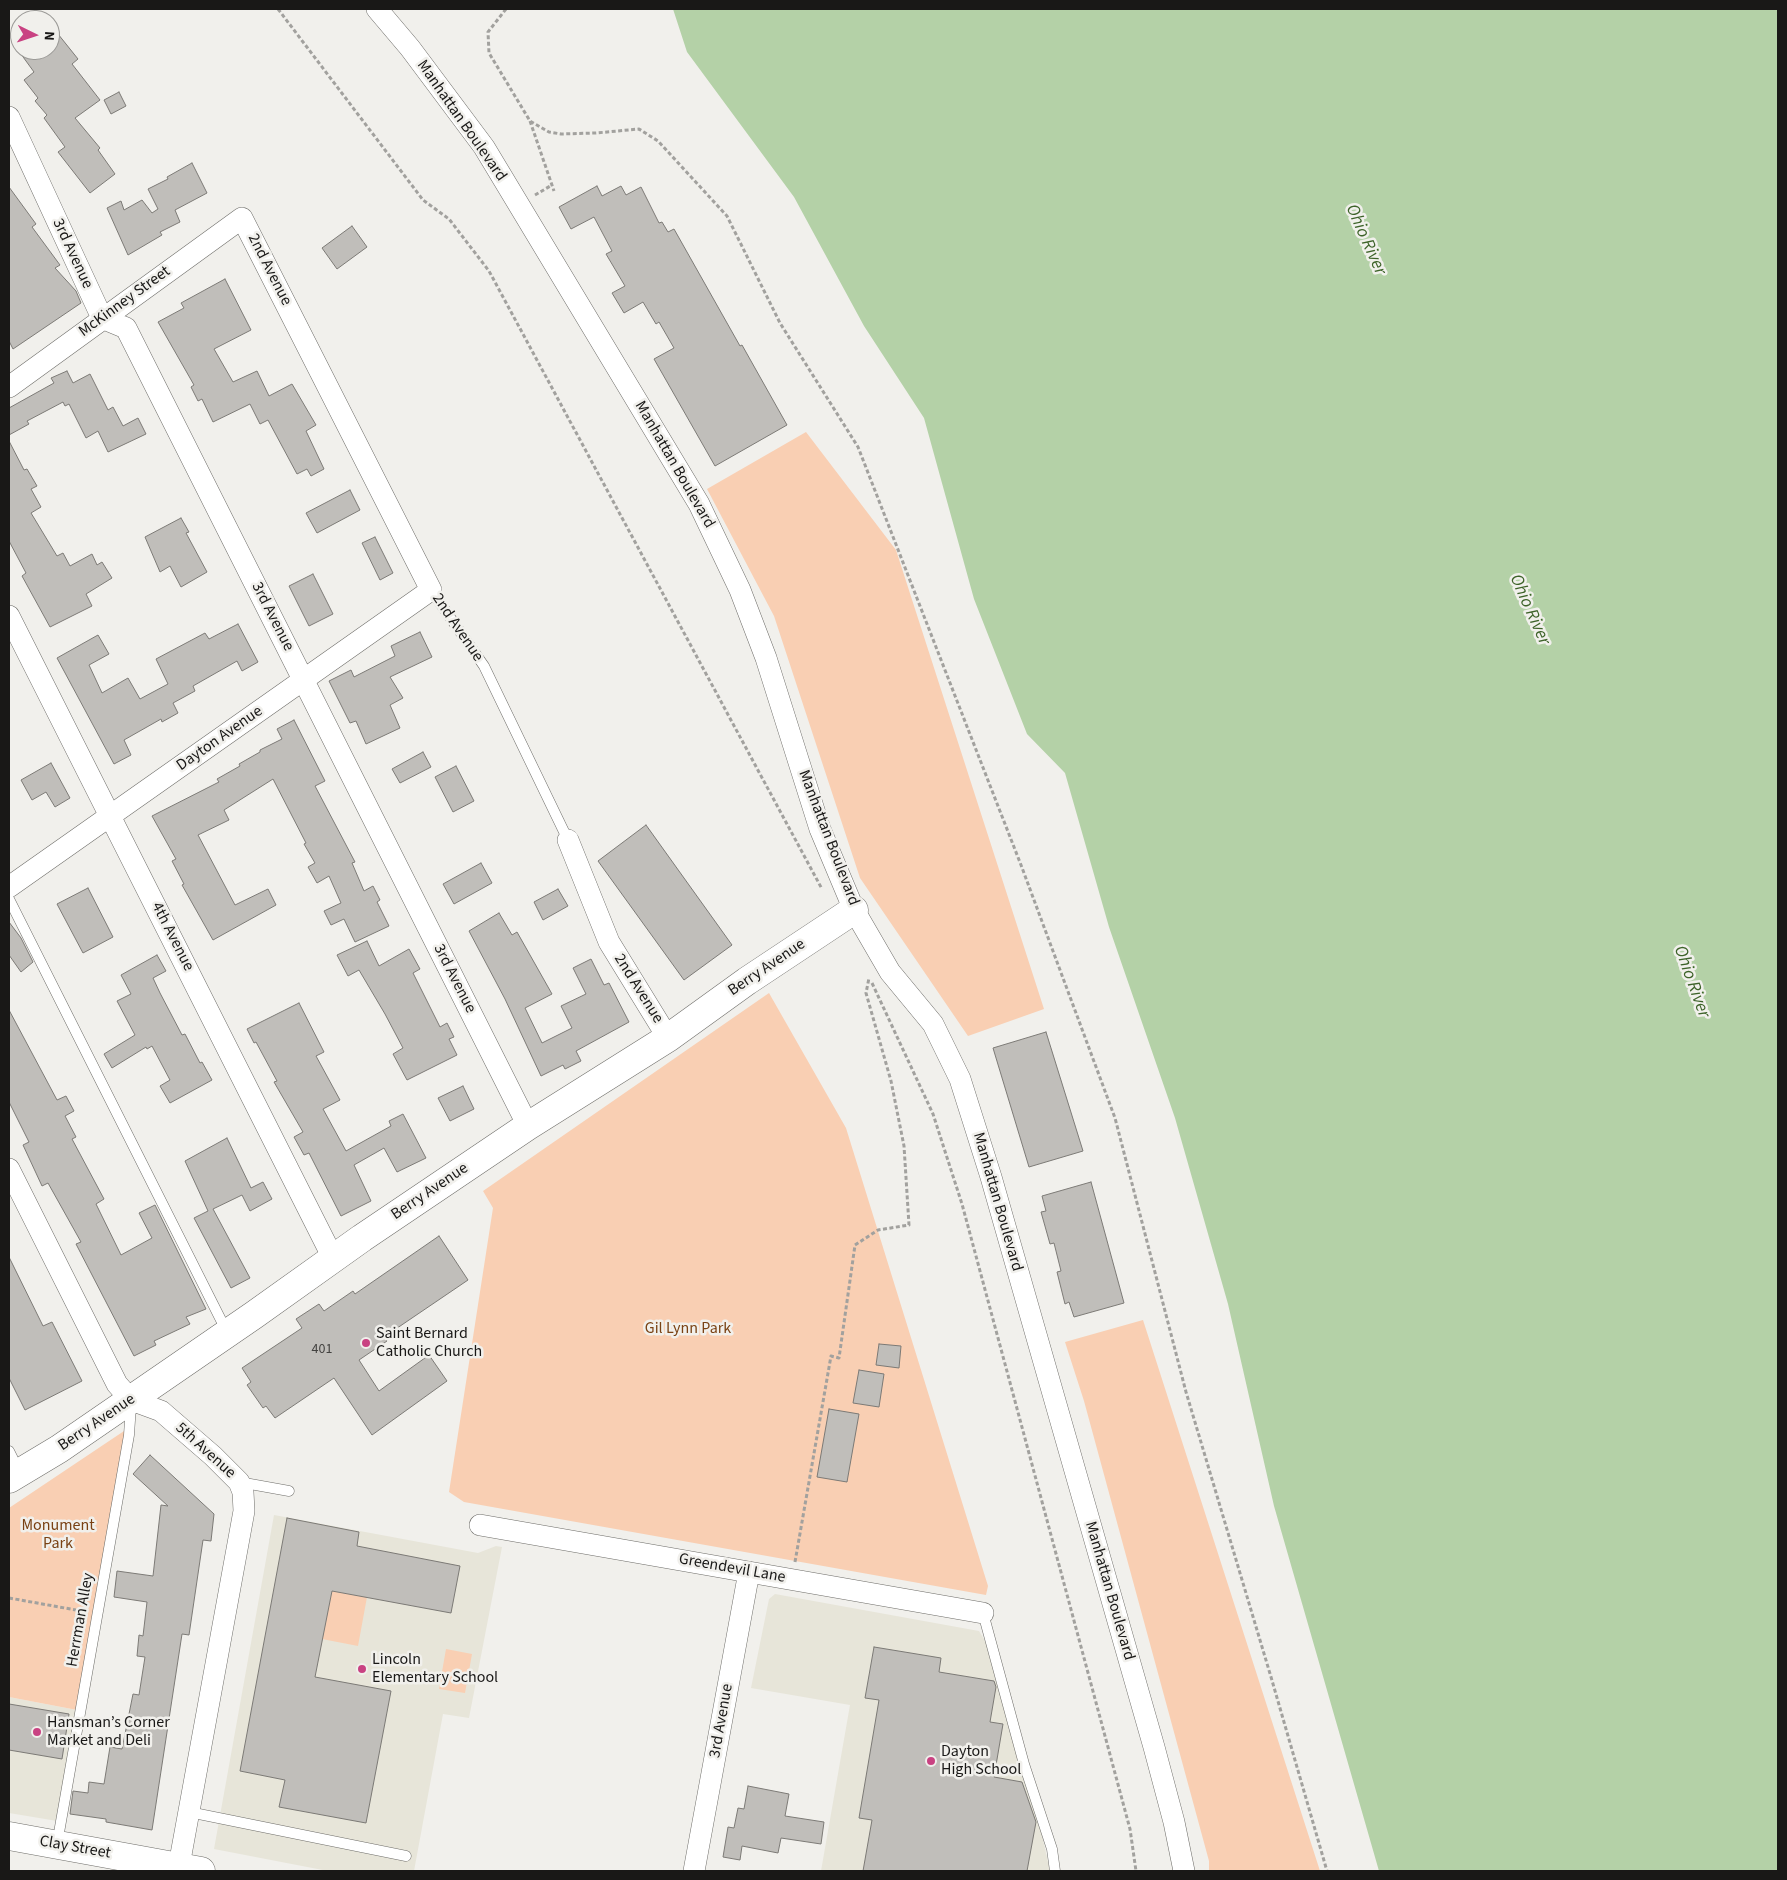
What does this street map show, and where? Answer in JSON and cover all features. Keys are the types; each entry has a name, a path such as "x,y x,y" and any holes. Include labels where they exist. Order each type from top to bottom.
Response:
{"street":[{"name":"Manhattan Boulevard","path":"377,9 410,48 484,147 699,504 740,590 766,658 846,915 933,1024 960,1079 991,1177 1154,1747 1174,1822 1184,1871"},
{"name":"3rd Avenue","path":"9,118 102,318 126,328 528,1126"},
{"name":"McKinney Street","path":"9,387 242,218"},
{"name":"2nd Avenue","path":"242,218 431,590"},
{"name":"Dayton Avenue","path":"9,887 431,590"},
{"name":"4th Avenue","path":"9,616 333,1258"},
{"name":"2nd Avenue","path":"568,840 609,942 668,1038"},
{"name":"Berry Avenue","path":"12,1467 59,1449 226,1332 254,1315 333,1258 528,1126 668,1038 747,981 846,915"},
{"path":"9,1169 117,1384 130,1400"},
{"name":"5th Avenue","path":"130,1400 162,1412 213,1456 239,1482 244,1500 244,1511 189,1812 186,1870"},
{"name":"Greendevil Lane","path":"480,1525 984,1613"},
{"name":"3rd Avenue","path":"694,1871 749,1572"},
{"name":"Clay Street","path":"9,1836 186,1870"}],"lane":[{"name":"2nd Avenue","path":"431,590 484,666 568,840"},
{"path":"9,899 226,1332"},
{"name":"Herrman Alley","path":"57,1845 129,1435 130,1400"},
{"path":"239,1482 290,1491"},
{"path":"984,1613 1024,1764 1052,1849 1055,1871"},
{"path":"189,1812 406,1856"}],"path":[{"path":"278,9 423,200 449,219 489,271 846,915"},
{"path":"506,9 488,32 489,53 530,121 554,191"},
{"path":"530,121 549,132 561,134 596,134 639,129 647,132 669,152 727,216 780,323 858,447 1021,865 1115,1118 1186,1392 1327,1871"},
{"path":"865,970 933,1114 962,1204 1130,1829 1136,1871"},
{"path":"792,1580 831,1356 839,1358 855,1245 878,1230 909,1225 904,1146 890,1081 866,992 870,978"},
{"path":"9,1598 76,1610"}],"shaded area":[{"name":"Lincoln Elementary School","path":"274,1515 478,1553 496,1546 502,1547 469,1718 443,1714 414,1871 328,1871 214,1849"},
{"name":"Dayton High School","path":"775,1594 979,1631 988,1646 1035,1804 1050,1871 821,1871 850,1705 751,1688 769,1599"},
{"path":"9,1697 77,1710 57,1821 9,1813"}],"green space":[{"path":"806,432 896,550 1044,1009 968,1036 860,878 774,616 707,489"},
{"name":"Gil Lynn Park","path":"769,993 846,1128 988,1586 986,1595 464,1502 449,1492 493,1208 483,1191"},
{"path":"1143,1320 1320,1871 1209,1871 1209,1861 1084,1401 1065,1342"},
{"name":"Monument Park","path":"127,1429 77,1710 9,1697 9,1508"},
{"path":"331,1591 367,1597 358,1646 322,1639"},
{"path":"446,1649 472,1654 465,1693 439,1689"}],"water":[{"name":"Ohio River","path":"673,9 1778,9 1778,1871 1379,1871 1274,1506 1228,1304 1175,1118 1109,927 1065,773 1027,734 974,599 924,418 864,326 794,197 687,52"}],"building":[{"path":"60,36 78,59 72,64 100,100 75,118 100,148 98,150 115,174 90,193 58,152 65,147 44,118 47,115 35,101 38,98 24,80 34,72 25,60 60,60"},
{"path":"119,92 126,106 111,114 104,100"},
{"path":"192,163 207,193 175,210 180,222 160,232 162,235 128,255 107,208 121,201 124,210 142,200 152,213 158,209 148,189 168,179 167,177"},
{"path":"597,186 602,196 621,186 626,195 641,187 659,223 662,222 668,232 674,229 787,425 715,466 654,359 674,348 659,322 656,324 643,302 624,313 612,293 625,286 606,254 612,251 594,217 571,229 559,207"},
{"path":"9,187 36,224 32,227 60,265 55,268 76,291 81,303 13,349 9,341"},
{"path":"352,226 367,247 337,269 322,248"},
{"path":"225,279 251,330 214,349 233,382 257,371 269,396 292,384 316,425 306,431 324,469 311,476 307,469 297,474 268,420 260,424 250,404 213,422 202,399 198,401 191,387 194,385 158,322 184,308 181,303"},
{"path":"67,371 73,383 90,374 108,410 113,407 123,426 138,418 146,434 108,452 98,431 86,438 69,404 65,406 63,402 27,421 29,424 9,435 9,408 54,383 51,378"},
{"path":"9,441 24,470 27,469 37,486 31,489 41,507 31,513 57,556 63,553 70,566 92,554 97,565 102,562 112,578 86,594 92,606 50,627 22,576 26,573 9,541"},
{"path":"350,490 360,510 317,533 306,513"},
{"path":"181,518 189,532 186,533 207,572 181,587 170,566 160,572 145,537"},
{"path":"375,537 393,573 380,580 362,543"},
{"path":"313,574 333,614 309,626 289,586"},
{"path":"238,624 258,662 242,671 237,661 193,686 195,691 173,703 178,713 162,722 161,719 124,740 131,755 114,764 57,658 98,635 109,654 89,665 102,693 128,678 140,699 168,684 156,659 205,633 209,639"},
{"path":"420,632 432,657 390,677 403,698 390,705 400,728 366,744 356,721 350,723 329,681 351,670 354,677 395,656 391,646"},
{"path":"294,720 325,781 315,786 355,862 352,863 364,891 373,886 380,900 377,902 389,926 355,942 344,919 331,925 324,911 341,903 329,876 317,883 308,867 315,863 273,779 224,810 229,820 198,835 235,905 268,889 276,905 213,940 182,885 184,884 172,861 176,859 152,816 219,782 217,779 240,766 239,764 260,752 260,750 282,739 277,729"},
{"path":"423,752 431,767 400,783 392,769"},
{"path":"51,763 70,798 55,807 46,792 32,800 21,780"},
{"path":"456,766 474,801 453,812 435,777"},
{"path":"646,825 732,945 684,980 598,861"},
{"path":"481,863 492,883 454,904 443,884"},
{"path":"88,888 113,937 83,953 57,904"},
{"path":"558,889 568,906 543,920 534,902"},
{"path":"499,913 512,935 517,932 552,994 525,1008 542,1043 572,1028 561,1006 586,994 573,968 591,959 604,985 609,983 629,1022 576,1051 581,1061 565,1069 563,1065 541,1076 505,999 469,931"},
{"path":"9,922 21,938 33,962 21,972 9,955"},
{"path":"367,941 379,966 409,949 420,969 413,973 440,1027 447,1023 454,1037 449,1039 457,1055 407,1080 393,1054 403,1048 385,1014 359,970 348,976 337,955"},
{"path":"157,955 166,971 153,978 182,1035 185,1034 200,1063 202,1062 212,1080 170,1103 160,1086 170,1080 152,1046 147,1049 146,1047 112,1068 104,1054 135,1035 117,1001 131,994 121,975"},
{"path":"299,1003 324,1052 316,1056 340,1100 323,1109 346,1151 391,1126 389,1121 403,1114 426,1158 397,1172 384,1148 354,1165 371,1201 341,1216 309,1153 304,1155 294,1137 303,1132 274,1082 277,1081 256,1042 254,1043 247,1029"},
{"path":"9,1010 57,1100 66,1096 74,1111 65,1116 76,1137 72,1139 104,1199 96,1204 121,1255 152,1238 139,1213 155,1205 206,1309 186,1317 190,1324 154,1341 156,1345 134,1356 76,1244 81,1242 48,1183 42,1186 23,1145 29,1142 9,1102"},
{"path":"1046,1032 1083,1151 1029,1167 993,1048"},
{"path":"463,1086 474,1109 450,1121 438,1098"},
{"path":"227,1138 251,1188 263,1182 272,1199 250,1211 242,1195 213,1209 250,1278 231,1288 194,1218 208,1211 185,1161"},
{"path":"1091,1182 1124,1303 1074,1317 1069,1302 1065,1304 1057,1272 1061,1271 1054,1243 1050,1244 1041,1212 1046,1211 1042,1196"},
{"path":"439,1236 468,1280 384,1337 387,1341 359,1360 379,1391 429,1355 447,1381 372,1435 334,1378 275,1418 266,1406 263,1408 247,1385 251,1382 242,1368 302,1328 296,1319 319,1304 324,1311 353,1291 355,1294"},
{"path":"9,1257 43,1326 52,1322 82,1381 25,1410 9,1378"},
{"path":"879,1344 901,1346 899,1368 876,1365"},
{"path":"859,1370 884,1374 879,1407 853,1403"},
{"path":"829,1409 859,1414 847,1482 817,1477"},
{"path":"150,1455 214,1514 211,1541 203,1540 189,1635 182,1634 152,1830 106,1822 106,1819 70,1814 73,1791 88,1793 89,1782 104,1784 110,1747 122,1749 133,1694 139,1695 145,1657 137,1656 139,1635 143,1636 147,1602 114,1597 117,1571 153,1576 161,1505 168,1506 133,1474"},
{"path":"287,1518 359,1532 357,1546 460,1566 451,1613 332,1591 315,1677 391,1691 366,1823 279,1807 285,1780 240,1771"},
{"path":"874,1647 941,1658 939,1672 994,1681 996,1687 990,1722 1003,1724 994,1777 1022,1782 1036,1822 1027,1871 863,1871 872,1820 859,1818 879,1700 865,1698"},
{"name":"Hansman’s Corner Market and Deli","path":"9,1704 69,1714 62,1759 9,1750"},
{"path":"748,1786 789,1794 785,1816 824,1822 821,1844 781,1838 778,1853 742,1846 740,1860 723,1857 728,1827 734,1828 738,1808 744,1809"}],"place":[{"name":"Saint Bernard Catholic Church","path":"366,1343"},
{"name":"Lincoln Elementary School","path":"362,1669"},
{"name":"Hansman’s Corner Market and Deli","path":"37,1732"},
{"name":"Dayton High School","path":"931,1761"}]}
